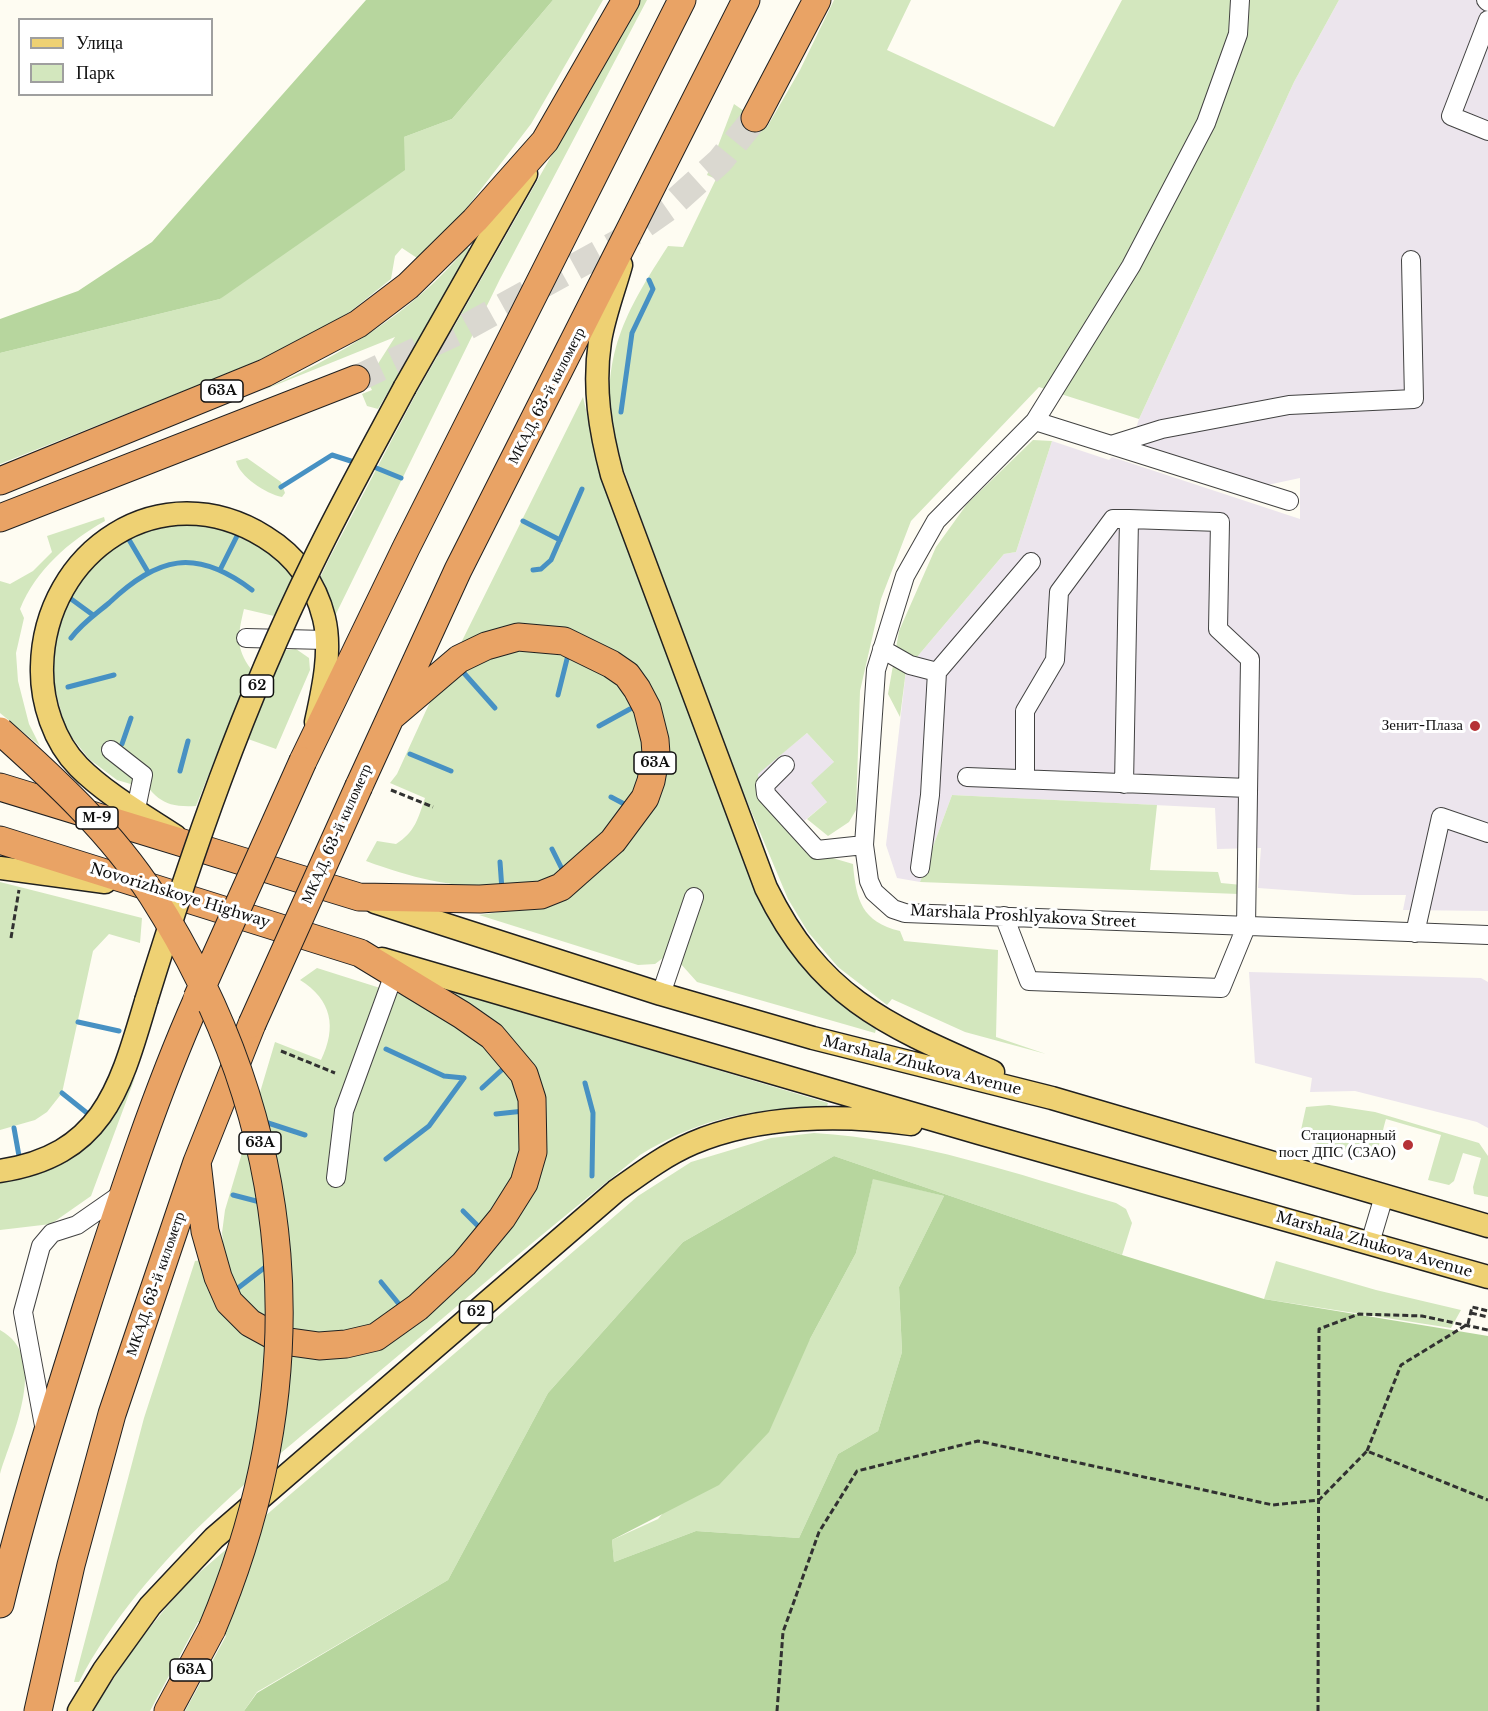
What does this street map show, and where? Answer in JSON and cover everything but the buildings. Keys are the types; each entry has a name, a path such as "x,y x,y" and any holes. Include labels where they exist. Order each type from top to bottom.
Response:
{"highway":[{"path":"545,141 626,0"},
{"path":"0,1604 45,1435 163,1076 308,750 406,548 682,0"},
{"name":"МКАД, 63-й километр","path":"38,1711 71,1565 112,1414 197,1162 252,1024 459,570 746,0"},
{"path":"755,118 817,0"},
{"name":"63A","path":"0,481 265,374 358,324 426,270 545,141"},
{"path":"10,514 356,379"},
{"name":"63A","path":"359,897 521,898 542,895 561,887 584,869 628,823 645,798 654,769 655,740 647,708 637,689 627,675 611,664 564,641 518,637 486,646 459,659 392,716"},
{"name":"63A","path":"0,731 52,778 103,833 151,894 214,1010 257,1128 276,1228 280,1303 276,1390 261,1482 212,1629 168,1711"},
{"name":"М-9","path":"0,787 359,897"},
{"name":"Novorizhskoye Highway","path":"0,840 360,953 492,1036 524,1074 532,1099 533,1152 524,1183 502,1218 464,1264 418,1307 376,1337 346,1344 319,1346 283,1341 250,1323 229,1302 218,1277 205,1232 197,1162"}],"main road":[{"name":"62","path":"0,1171 26,1167 53,1156 79,1139 99,1119 120,1081 206,816 255,692 312,564 405,387 545,141"},
{"path":"630,233 600,340 596,395 601,435 612,475 766,888 783,923 821,972 853,1000 908,1034 1052,1098"},
{"path":"194,848 136,809 79,766 58,736 46,706 42,679 46,624 69,575 85,556 107,540 153,518 176,513 225,519 252,529 285,550 311,581 324,620 321,697 308,750"},
{"path":"11,869 173,893"},
{"name":"Marshala Zhukova Avenue","path":"359,897 661,994 813,1038 1052,1098 1488,1226"},
{"name":"Marshala Zhukova Avenue","path":"360,953 979,1133 1488,1277"},
{"name":"62","path":"79,1711 104,1670 150,1606 214,1538 608,1198 658,1161 694,1142 734,1130 795,1120 893,1121 979,1133"}],"street":[{"name":"Marshala Proshlyakova Street","path":"1240,0 1238,33 1206,123 1131,266 1035,421 936,521 905,576 876,670 864,845 869,881 882,901 893,909 905,913 1488,936"},
{"path":"1488,20 1451,116 1488,131"},
{"path":"1111,445 1162,429 1289,405 1414,399 1411,260"},
{"path":"1035,421 1289,501"},
{"path":"1004,916 1029,981 1221,988 1246,927 1250,659 1218,629 1220,522 1113,519 1059,592 1055,660 1025,711 1025,779"},
{"path":"1124,784 1129,519"},
{"path":"920,868 930,795 937,672 1031,562"},
{"path":"246,638 325,640"},
{"path":"882,649 910,665 937,672"},
{"path":"111,750 143,775 136,809"},
{"path":"784,765 765,784 766,794 817,850 864,845"},
{"path":"967,777 1248,788"},
{"path":"1415,933 1441,817 1488,833"},
{"path":"661,994 694,897"},
{"path":"336,1178 344,1111 394,974"},
{"path":"45,1435 23,1312 41,1246 52,1233 76,1225 123,1193"},
{"path":"1370,1244 1384,1196"}],"path":[{"path":"392,790 433,807"},
{"path":"11,869 11,938"},
{"path":"280,1050 335,1073"},
{"path":"777,1711 783,1632 819,1532 856,1471 978,1441 1273,1504 1319,1500 1367,1451 1401,1365 1468,1324 1472,1307 1488,1311"},
{"path":"1471,1312 1488,1317"},
{"path":"1318,1711 1319,1329 1359,1314 1422,1316 1488,1330"},
{"path":"1367,1451 1488,1500"}],"shaded area":[{"path":"1339,0 1488,0 1488,911 1403,910 1406,895 1354,895 1258,888 1261,848 1217,849 1215,808 952,795 920,882 897,878 886,845 906,670 1004,554 1016,552 1052,441 1109,460 1112,457 1300,519 1300,478 1258,487 1130,447 1139,419 1294,82"},
{"path":"807,733 834,762 827,802 792,831 761,799 757,774"},
{"path":"1249,972 1481,978 1488,982 1488,1128 1477,1122 1355,1091 1310,1092 1312,1078 1255,1063"}],"green space":[{"path":"366,0 553,0 452,119 404,137 405,170 220,299 0,353 0,319 78,291 152,242"},
{"path":"553,0 603,0 531,124 459,218 417,258 402,248 395,256 391,279 351,311 303,340 239,369 0,464 0,353 220,299 404,137 452,119"},
{"path":"640,0 647,0 500,279 333,620 318,582 329,559 417,392"},
{"path":"834,0 911,0 887,50 1054,127 1122,0 1339,0 1294,82 1139,419 1039,387 911,521 881,599 860,691 856,810 849,822 828,836 807,819 827,802 811,783 834,762 807,733 758,774 761,799 812,852 853,864 859,899 863,908 877,922 900,931 904,941 998,950 996,1037 1046,1054 965,1032 892,999 887,1005 838,967 808,932 788,899 728,756 612,438 609,409 610,383 619,336 639,293 668,246 683,247 716,179 707,175 734,104 767,127 800,70"},
{"path":"467,247 472,250 378,409 367,406 362,394 372,390 367,381 395,337 261,391 319,363 373,331 423,293"},
{"path":"583,397 602,479 807,967 831,995 876,1029 875,1033 697,982 680,963 667,955 655,964 638,965 479,915 544,906 666,770 603,646 458,649"},
{"path":"1033,440 1052,441 1016,552 1004,554 906,670 900,717 888,694 899,631 936,547 967,504"},
{"path":"247,458 281,482 285,493 282,497 261,488 242,473 236,461"},
{"path":"104,517 105,521 67,547 44,569 20,609 24,618 16,653 18,681 29,724 40,746 0,713 0,581 10,584 33,571 52,552 47,536"},
{"path":"190,519 260,541 294,576 274,616 244,609 239,640 242,654 251,669 196,806 184,806 167,803 160,799 136,773 134,785 117,780 89,759 66,730 52,678 51,647 69,592 100,555 149,526"},
{"path":"296,649 309,658 310,670 276,749 248,739 285,650"},
{"path":"553,649 583,662 610,679 625,695 639,724 642,739 641,771 631,801 620,820 555,877 538,886 458,885 404,874 366,861 377,841 396,844 408,835 418,819 425,798 390,783 397,774 435,691 450,675 497,650"},
{"path":"952,795 1157,805 1150,870 1218,872 1221,883 1242,885 1239,894 920,882"},
{"path":"0,882 142,918 140,943 109,934 93,951 62,1093 47,1112 35,1120 0,1130"},
{"path":"317,968 418,1000 451,1017 510,1069 526,1123 515,1182 457,1256 384,1322 346,1334 299,1334 264,1321 248,1305 233,1284 225,1260 222,1233 225,1210 275,1042 321,1060 326,1048 330,1025 325,1005 311,988 300,980"},
{"path":"456,992 828,1103 826,1110 776,1110 729,1117 685,1132 640,1155 292,1444 211,1515 138,1593 106,1636 79,1682 74,1682 144,1418 195,1261 203,1260 208,1284 327,1355 470,1268 543,1112 454,994"},
{"path":"136,1075 91,1196 51,1224 0,1230 0,1181 47,1169 83,1148 112,1116"},
{"path":"1329,1105 1375,1112 1479,1143 1488,1156 1488,1197 1474,1194 1473,1187 1481,1158 1463,1153 1454,1181 1449,1185 1428,1180 1441,1135 1386,1119 1377,1149 1369,1158 1363,1160 1315,1143 1301,1130 1306,1107"},
{"path":"814,1133 891,1142 929,1150 1116,1203 1126,1209 1132,1223 1122,1255 834,1156 683,1242 548,1393 448,1580 257,1692 244,1711 185,1711 226,1636 198,1622 150,1711 93,1711 140,1641 194,1577 638,1196 691,1162 771,1138"},
{"path":"834,1156 1122,1255 1264,1299 1488,1336 1488,1711 244,1711 257,1693 448,1580 548,1393 683,1242","holes":["873,1179 944,1196 899,1287 902,1352 878,1431 838,1454 799,1538 696,1531 614,1562 612,1540 719,1485 769,1432 810,1339 856,1253"]},
{"path":"873,1178 944,1196 899,1287 902,1352 878,1431 838,1454 799,1538 696,1531 614,1562 612,1540 658,1519 810,1339 856,1253"},
{"path":"1276,1261 1376,1290 1461,1310 1451,1328 1264,1299"},
{"path":"0,1330 15,1342 23,1358 25,1377 18,1418 0,1474"}],"waterway":[{"path":"621,412 632,333 653,289 649,280"},
{"path":"281,487 332,455 357,463"},
{"path":"369,465 401,478"},
{"path":"533,570 541,569 551,560 582,489"},
{"path":"523,521 560,540"},
{"path":"220,570 238,534"},
{"path":"128,538 148,572"},
{"path":"71,638 84,623 127,587 161,567 178,563 195,563 213,567 232,576 252,590"},
{"path":"67,596 93,615"},
{"path":"558,695 568,655"},
{"path":"463,672 495,708"},
{"path":"68,687 114,675"},
{"path":"599,726 630,709"},
{"path":"122,744 131,718"},
{"path":"180,771 188,741"},
{"path":"410,754 451,771"},
{"path":"611,797 628,806"},
{"path":"552,849 564,873"},
{"path":"500,862 502,890"},
{"path":"78,1022 119,1031"},
{"path":"386,1049 444,1076 464,1078"},
{"path":"482,1088 506,1066"},
{"path":"386,1159 429,1126 464,1078"},
{"path":"585,1083 593,1113 592,1176"},
{"path":"62,1093 87,1113"},
{"path":"496,1114 524,1111"},
{"path":"262,1121 305,1135"},
{"path":"14,1128 19,1156"},
{"path":"233,1195 260,1202"},
{"path":"463,1211 482,1230"},
{"path":"238,1288 268,1265"},
{"path":"381,1282 403,1309"}],"tunnel":[{"path":"356,379 461,330 618,243 669,207 720,161 755,118"}],"place":[{"name":"Зенит-Плаза","path":"1475,726"},
{"name":"Стационарный пост ДПС (СЗАО)","path":"1408,1145"}]}
